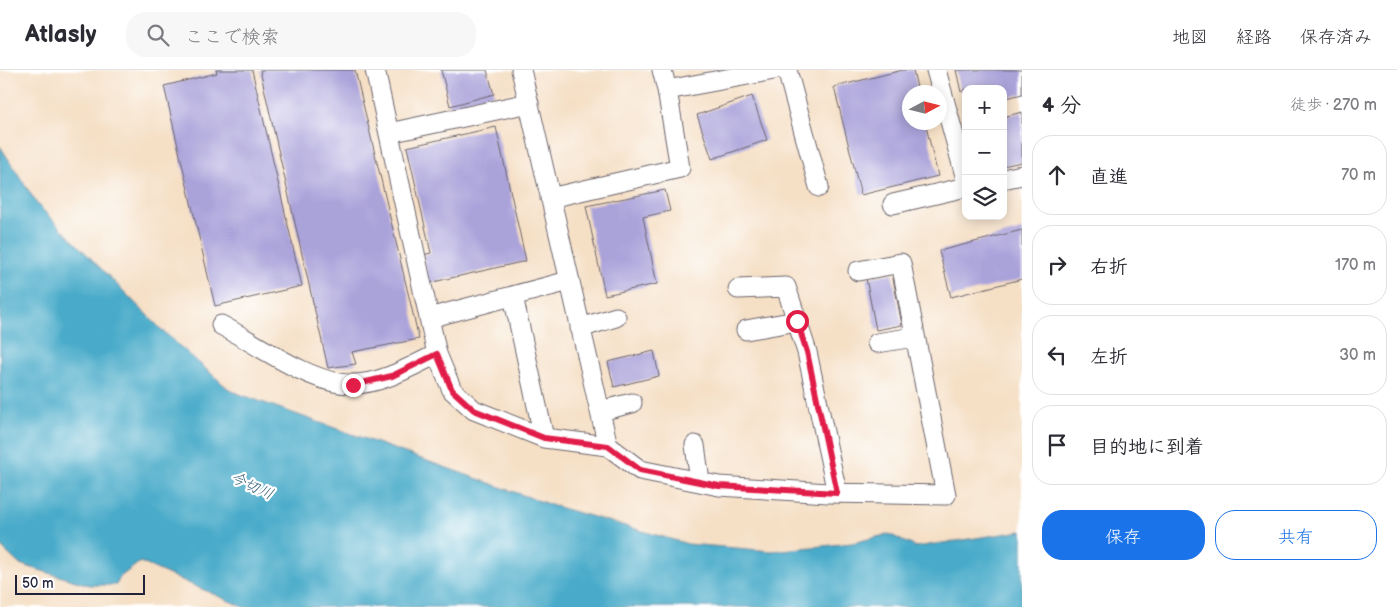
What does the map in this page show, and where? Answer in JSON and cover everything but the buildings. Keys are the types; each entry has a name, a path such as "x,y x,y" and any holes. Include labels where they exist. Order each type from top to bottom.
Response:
{"lane":[{"path":"375,70 437,354 452,390 474,410 544,438 608,446 640,470 719,486 837,493 946,495 900,263 858,272"},
{"path":"521,70 608,446"},
{"path":"550,198 680,168 662,70"},
{"path":"667,90 774,70"},
{"path":"787,70 819,186"},
{"path":"936,70 965,175"},
{"path":"389,133 529,103"},
{"path":"1007,178 1022,175"},
{"path":"893,204 962,188"},
{"path":"429,318 569,281"},
{"path":"738,289 786,287 797,321 816,355 837,493"},
{"path":"513,296 544,438"},
{"path":"580,328 616,318"},
{"path":"746,330 797,321"},
{"path":"221,325 323,381 353,385 392,376 437,354"},
{"path":"877,343 914,337"},
{"path":"600,411 632,403"},
{"path":"695,445 700,482"}],"water":[{"name":"今切川","path":"0,146 38,205 165,333 231,391 551,505 688,544 772,551 852,543 889,534 916,547 1022,531 1022,607 243,607 140,562 120,577 116,585 89,585 19,564 0,546"}],"route":[{"path":"353,385 392,376 437,354 452,390 474,410 544,438 608,446 640,470 719,486 837,493 807,352 797,321"}]}
